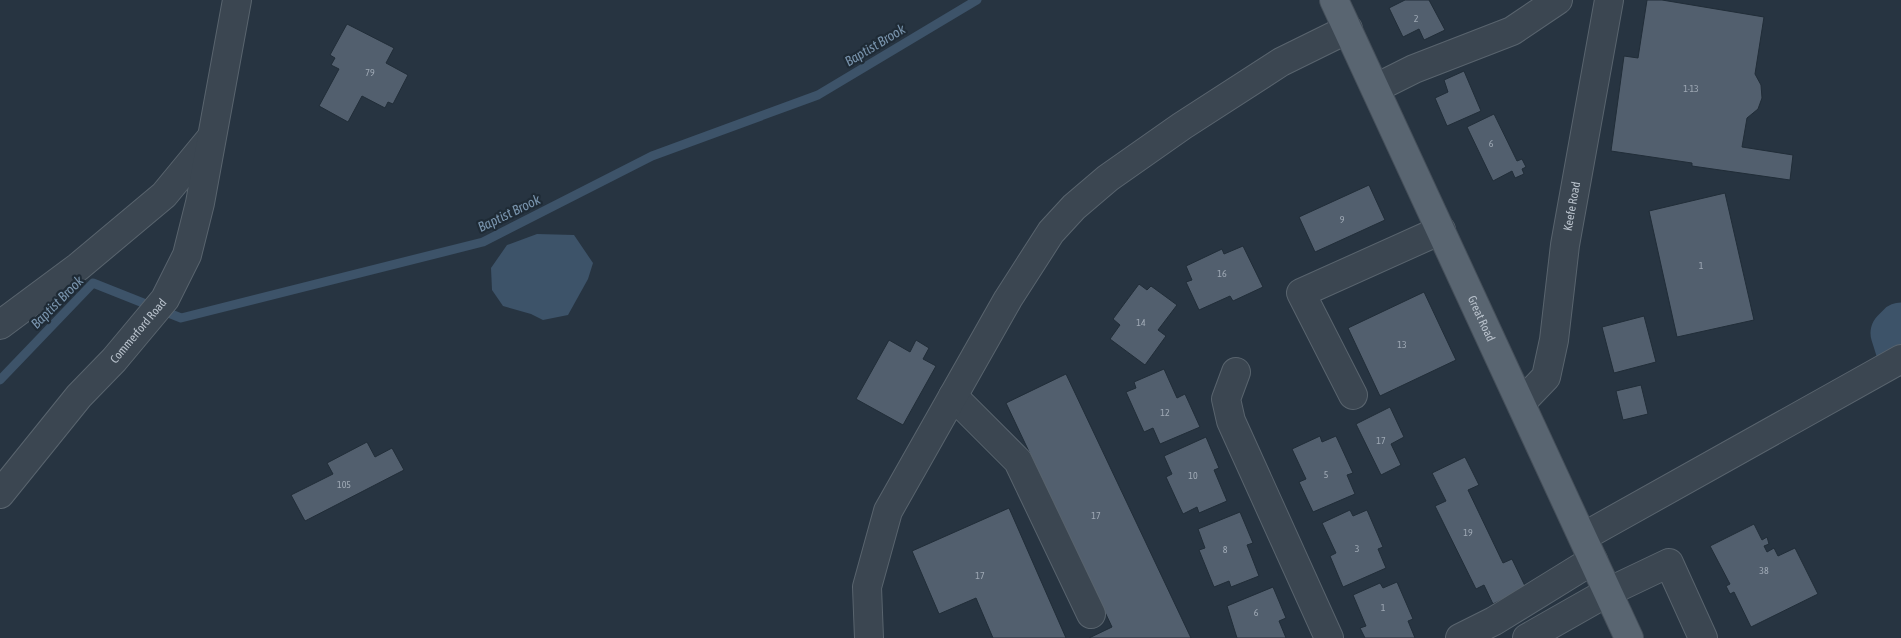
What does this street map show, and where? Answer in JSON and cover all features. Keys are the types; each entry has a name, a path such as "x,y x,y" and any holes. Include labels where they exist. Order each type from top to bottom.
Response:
{"main road":[{"name":"Great Road","path":"1334,0 1629,638"}],"street":[{"name":"Commerford Road","path":"0,494 79,396 165,299 187,255 213,135 237,0"},
{"path":"1376,88 1414,69 1512,31 1558,0"},
{"name":"Keefe Road","path":"1521,404 1546,377 1554,340 1565,245 1610,0"},
{"path":"869,638 867,587 888,511 1028,266 1052,232 1074,207 1108,178 1281,62 1348,29"},
{"name":"Commerford Road","path":"0,325 78,267 164,195 213,135"},
{"path":"1353,395 1301,293 1441,230"},
{"path":"1460,638 1494,621 1588,548 1891,365"},
{"path":"1236,372 1226,400 1231,421 1329,638"},
{"path":"952,396 1018,461 1091,614"},
{"path":"1527,638 1608,592 1669,564 1703,638"}],"water":[{"path":"537,234 574,235 593,263 588,279 568,315 543,320 531,314 503,306 492,290 491,268 507,245"}],"building":[{"path":"1405,0 1429,0 1445,30 1424,40 1419,29 1403,37 1389,8"},
{"path":"1647,0 1662,0 1764,17 1755,74 1761,85 1762,98 1758,109 1747,118 1742,147 1793,155 1790,180 1692,166 1692,163 1611,151 1624,56 1638,58"},
{"path":"347,24 394,48 386,63 408,75 393,104 388,102 385,108 362,96 348,122 319,106 339,69 331,65 335,58 330,55"},
{"path":"1464,71 1481,111 1447,126 1435,98 1448,92 1444,80"},
{"path":"1494,114 1517,161 1522,159 1526,167 1522,169 1524,174 1515,178 1512,171 1493,181 1467,127"},
{"path":"1369,185 1385,220 1315,252 1299,217"},
{"path":"1725,193 1754,320 1677,337 1649,211"},
{"path":"1243,246 1263,287 1233,301 1230,296 1199,310 1186,282 1192,280 1186,266 1222,249 1224,254"},
{"path":"1139,284 1147,290 1151,286 1177,305 1158,330 1166,336 1145,365 1110,339 1120,325 1113,319"},
{"path":"1424,292 1456,360 1380,396 1348,328"},
{"path":"1644,316 1656,362 1614,373 1602,327"},
{"path":"889,340 910,352 916,340 929,348 923,359 936,366 903,425 856,399"},
{"path":"1164,369 1177,398 1185,394 1200,427 1160,444 1153,428 1144,432 1126,392 1136,388 1134,382"},
{"path":"1066,374 1191,638 1089,638 1112,627 1006,403"},
{"path":"1641,385 1648,414 1623,420 1616,391"},
{"path":"1390,407 1404,437 1391,444 1401,465 1381,475 1356,424"},
{"path":"1320,436 1322,442 1336,436 1353,473 1347,475 1355,494 1313,512 1299,482 1306,479 1292,449"},
{"path":"1206,437 1219,468 1214,470 1227,501 1199,513 1197,507 1183,514 1166,477 1172,474 1164,456"},
{"path":"367,442 375,457 392,448 404,470 305,521 291,495 333,474 327,463"},
{"path":"1465,457 1479,485 1468,490 1503,563 1512,559 1526,588 1493,604 1484,585 1476,589 1435,506 1446,501 1432,473"},
{"path":"1009,508 1066,638 993,638 976,598 939,614 912,551"},
{"path":"1350,510 1353,516 1367,510 1383,547 1378,549 1386,568 1343,587 1330,556 1336,553 1322,523"},
{"path":"1240,512 1253,543 1247,545 1259,576 1231,587 1229,581 1214,587 1199,550 1205,548 1198,529"},
{"path":"1754,524 1762,540 1767,537 1769,544 1764,546 1767,552 1774,548 1778,556 1795,548 1818,594 1751,627 1734,592 1730,594 1726,586 1730,584 1710,546"},
{"path":"1397,582 1413,619 1408,621 1415,638 1365,638 1360,628 1366,626 1353,595 1380,583 1383,588"},
{"path":"1273,587 1286,618 1279,621 1286,638 1237,638 1227,606"}],"waterway":[{"name":"Baptist Brook","path":"0,380 93,283 181,318 483,242 652,156 818,95 977,0"},
{"path":"1901,327 1895,333 1901,352"}]}
